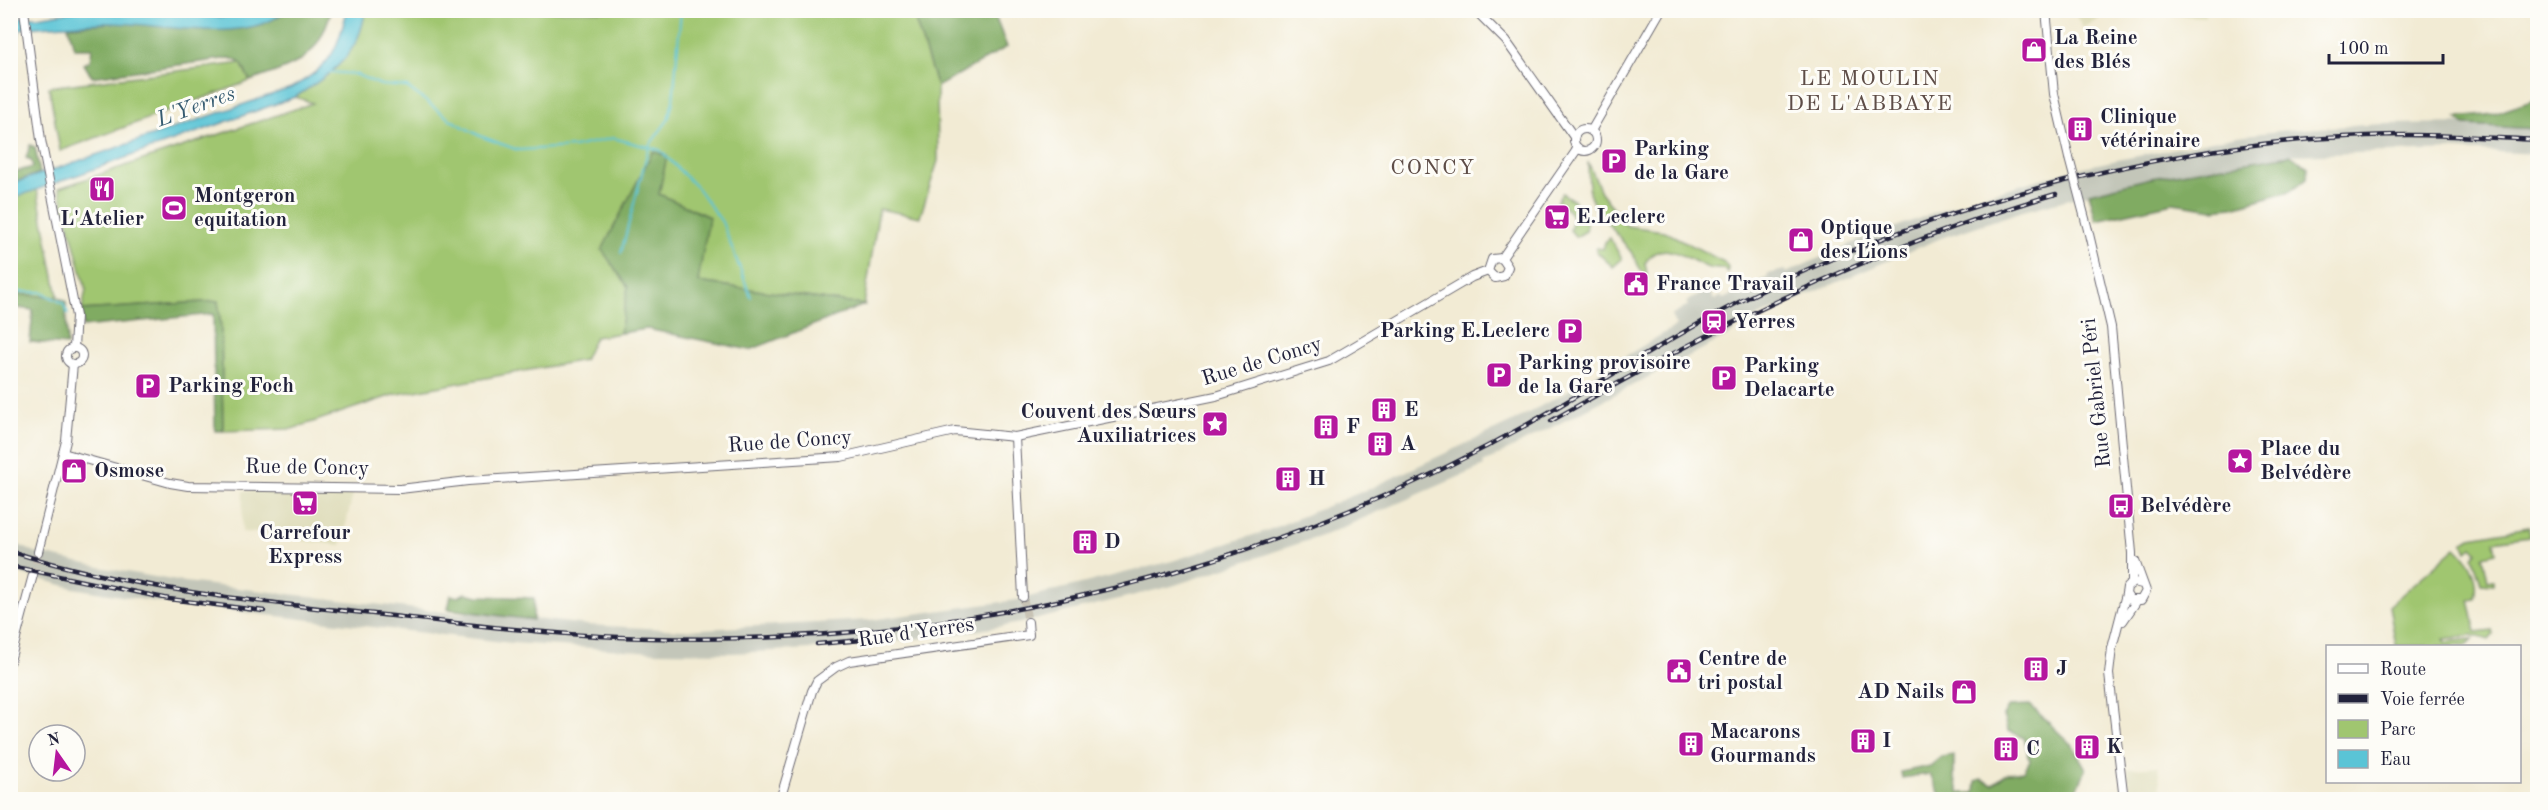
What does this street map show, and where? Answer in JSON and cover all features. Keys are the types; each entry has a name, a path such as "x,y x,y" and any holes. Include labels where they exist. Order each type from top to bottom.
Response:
{"street":[{"path":"1475,10 1506,41 1574,137 1578,148"},
{"name":"Rue de Concy","path":"1488,271 1492,259 1502,258 1578,148 1585,151 1594,147 1596,138 1591,131 1661,10"},
{"name":"Rue Gabriel Péri","path":"2046,10 2054,94 2111,327 2132,553 2132,583"},
{"path":"24,11 32,85 76,316 74,347 80,350 82,358 73,364 67,436 38,552"},
{"path":"1574,137 1580,130 1591,131"},
{"name":"Rue de Concy","path":"1488,271 1495,278 1504,276 1508,267 1502,258"},
{"name":"Rue de Concy","path":"63,453 188,486 400,489 468,482 841,457 955,431 1015,437 1215,396 1329,361 1472,277 1488,271"},
{"path":"1015,437 1023,597"},
{"name":"Rue Gabriel Péri","path":"2132,553 2142,584"},
{"path":"10,660 33,575"},
{"path":"2118,630 2136,602 2145,595 2142,584 2132,583 2127,587 2112,648 2109,674 2124,800"},
{"path":"2126,594 2136,602"},
{"name":"Rue d'Yerres","path":"780,800 812,691 817,681 836,667 865,657 1029,635 1028,622"}],"shaded area":[{"path":"2073,11 2205,11 2205,17 2125,13 2103,17 2083,28"},
{"path":"2467,123 2537,126 2537,154 2459,150 2290,155 2151,178 2023,211 1941,238 1754,318 1734,329 1735,332 1483,463 1484,466 1327,534 1172,586 1021,623 957,634 849,647 733,653 656,652 512,643 163,603 73,588 11,571 10,541 34,552 177,581 459,614 472,612 588,625 683,630 870,620 1017,600 1172,561 1266,531 1371,488 1512,422 1559,396 1676,326 1671,316 1688,305 1686,302 1709,290 1714,300 1721,296 1723,299 1768,277 1767,274 1785,270 1786,273 1857,241 1981,196 2083,167 2237,136 2381,124"},
{"path":"243,491 350,491 353,494 341,545 296,540 296,535 242,532"},
{"path":"2158,766 2162,799 2131,799 2127,769"}],"green space":[{"path":"285,11 331,11 319,41 302,59 250,81 241,63 230,58 92,77 84,64 90,61 92,48 74,48 68,26 128,23 188,29 232,30 270,21"},
{"path":"365,11 912,11 937,87 938,161 920,217 879,209 864,305 697,282 709,217 658,194 667,156 628,287 620,333 595,337 584,360 393,395 292,429 223,431 221,328 218,301 82,310 86,289 59,188 313,103 295,97 331,72 350,52 357,40"},
{"path":"912,11 993,11 1007,47 937,87"},
{"path":"241,63 250,81 60,151 49,87"},
{"path":"2537,99 2537,129 2465,125 2457,118 2494,114"},
{"path":"30,145 35,147 40,173 11,184 11,173 33,167 31,160 26,158"},
{"path":"653,151 667,156 659,194 709,217 698,282 864,305 750,350 647,329 620,333 628,287 602,250"},
{"path":"2290,155 2308,167 2307,179 2290,191 2233,207 2213,209 2173,203 2096,220 2089,193 2151,178"},
{"path":"1588,162 1601,192 1627,226 1664,231 1724,262 1728,268 1727,273 1724,269 1709,268 1667,250 1652,255 1645,263 1647,274 1644,276 1631,252 1594,206 1589,192"},
{"path":"37,189 58,297 11,294 10,199"},
{"path":"1562,193 1573,200 1587,225 1586,231 1576,237 1570,230 1571,213 1557,202"},
{"path":"1610,238 1622,259 1613,267 1596,251 1597,248 1603,249 1605,242"},
{"path":"11,294 58,297 66,302 67,345 30,342 33,310 11,307"},
{"path":"218,301 221,328 223,431 215,431 213,314 83,327 82,310"},
{"path":"2529,527 2529,536 2494,541 2496,553 2483,556 2488,580 2494,580 2494,584 2481,583 2473,557 2477,552 2472,547 2467,551 2463,542 2471,537"},
{"path":"2456,547 2466,558 2475,577 2475,599 2469,600 2476,632 2492,630 2493,635 2489,640 2472,635 2444,639 2445,642 2473,639 2467,645 2396,645 2389,606"},
{"path":"465,593 479,596 534,598 533,620 448,609 451,595 458,597"},
{"path":"2030,705 2073,746 2086,769 2073,799 1942,799 1930,774 1902,778 1901,772 1930,766 1941,757 1954,755 1954,777 1960,793 1975,793 1976,781 1981,779 1993,784 2008,773 2024,771 2030,760 2024,738 2008,731 2003,716 2009,706"}],"water":[{"path":"81,10 143,11 224,17 249,11 285,11 268,22 247,28 223,30 124,23 20,29 11,60 11,17 37,17"},
{"path":"347,11 365,11 357,40 350,52 331,72 295,97 11,199 11,184 291,88 315,73 330,57 339,38"}],"waterway":[{"path":"621,253 649,146 668,120 673,101 681,10"},
{"path":"329,72 355,74 381,85 407,87 451,120 480,136 518,150 574,147 613,138 660,150 698,189 722,222 751,297"},
{"path":"10,292 41,292 63,303 68,314"}],"tunnel":[{"path":"33,575 38,552"},
{"path":"1023,597 1028,622"}],"railway":[{"path":"10,551 100,575 191,592 328,609 581,635 740,638 829,634 918,625 1006,611 1093,593 1179,570 1264,543 1348,511 1500,440 1677,336 1755,294 1825,262 1898,233 1975,207 2053,184 2132,166 2211,151 2289,141 2409,135 2538,140"},
{"path":"1551,421 1672,354 1797,292 1925,238 2056,194"},
{"path":"10,566 169,599 264,611"},
{"path":"817,644 862,640"}],"place":[{"name":"La Reine des Blés","path":"2034,50"},
{"name":"Clinique vétérinaire","path":"2080,129"},
{"name":"Parking de la Gare","path":"1614,161"},
{"name":"L'Atelier","path":"102,189"},
{"name":"Montgeron equitation","path":"174,208"},
{"name":"E.Leclerc","path":"1557,217"},
{"name":"Optique des Lions","path":"1801,240"},
{"name":"France Travail","path":"1636,284"},
{"name":"Yerres","path":"1714,322"},
{"name":"Parking E.Leclerc","path":"1570,331"},
{"name":"Parking provisoire de la Gare","path":"1499,375"},
{"name":"Parking Delacarte","path":"1724,378"},
{"name":"Parking Foch","path":"148,386"},
{"name":"E","path":"1384,410"},
{"name":"Couvent des Sœurs Auxiliatrices","path":"1215,424"},
{"name":"F","path":"1326,427"},
{"name":"A","path":"1380,444"},
{"name":"Place du Belvédère","path":"2240,461"},
{"name":"Osmose","path":"74,471"},
{"name":"H","path":"1288,479"},
{"name":"Carrefour Express","path":"305,503"},
{"name":"Belvédère","path":"2121,506"},
{"name":"D","path":"1085,542"},
{"name":"J","path":"2036,669"},
{"name":"Centre de tri postal","path":"1679,671"},
{"name":"AD Nails","path":"1964,692"},
{"name":"I","path":"1863,741"},
{"name":"Macarons Gourmands","path":"1691,744"},
{"name":"K","path":"2087,747"},
{"name":"C","path":"2006,749"}],"district":[{"name":"LE MOULIN DE L'ABBAYE","path":"1870,92"},
{"name":"CONCY","path":"1433,168"}],"water label":[{"name":"L'Yerres","path":"196,107"}]}
